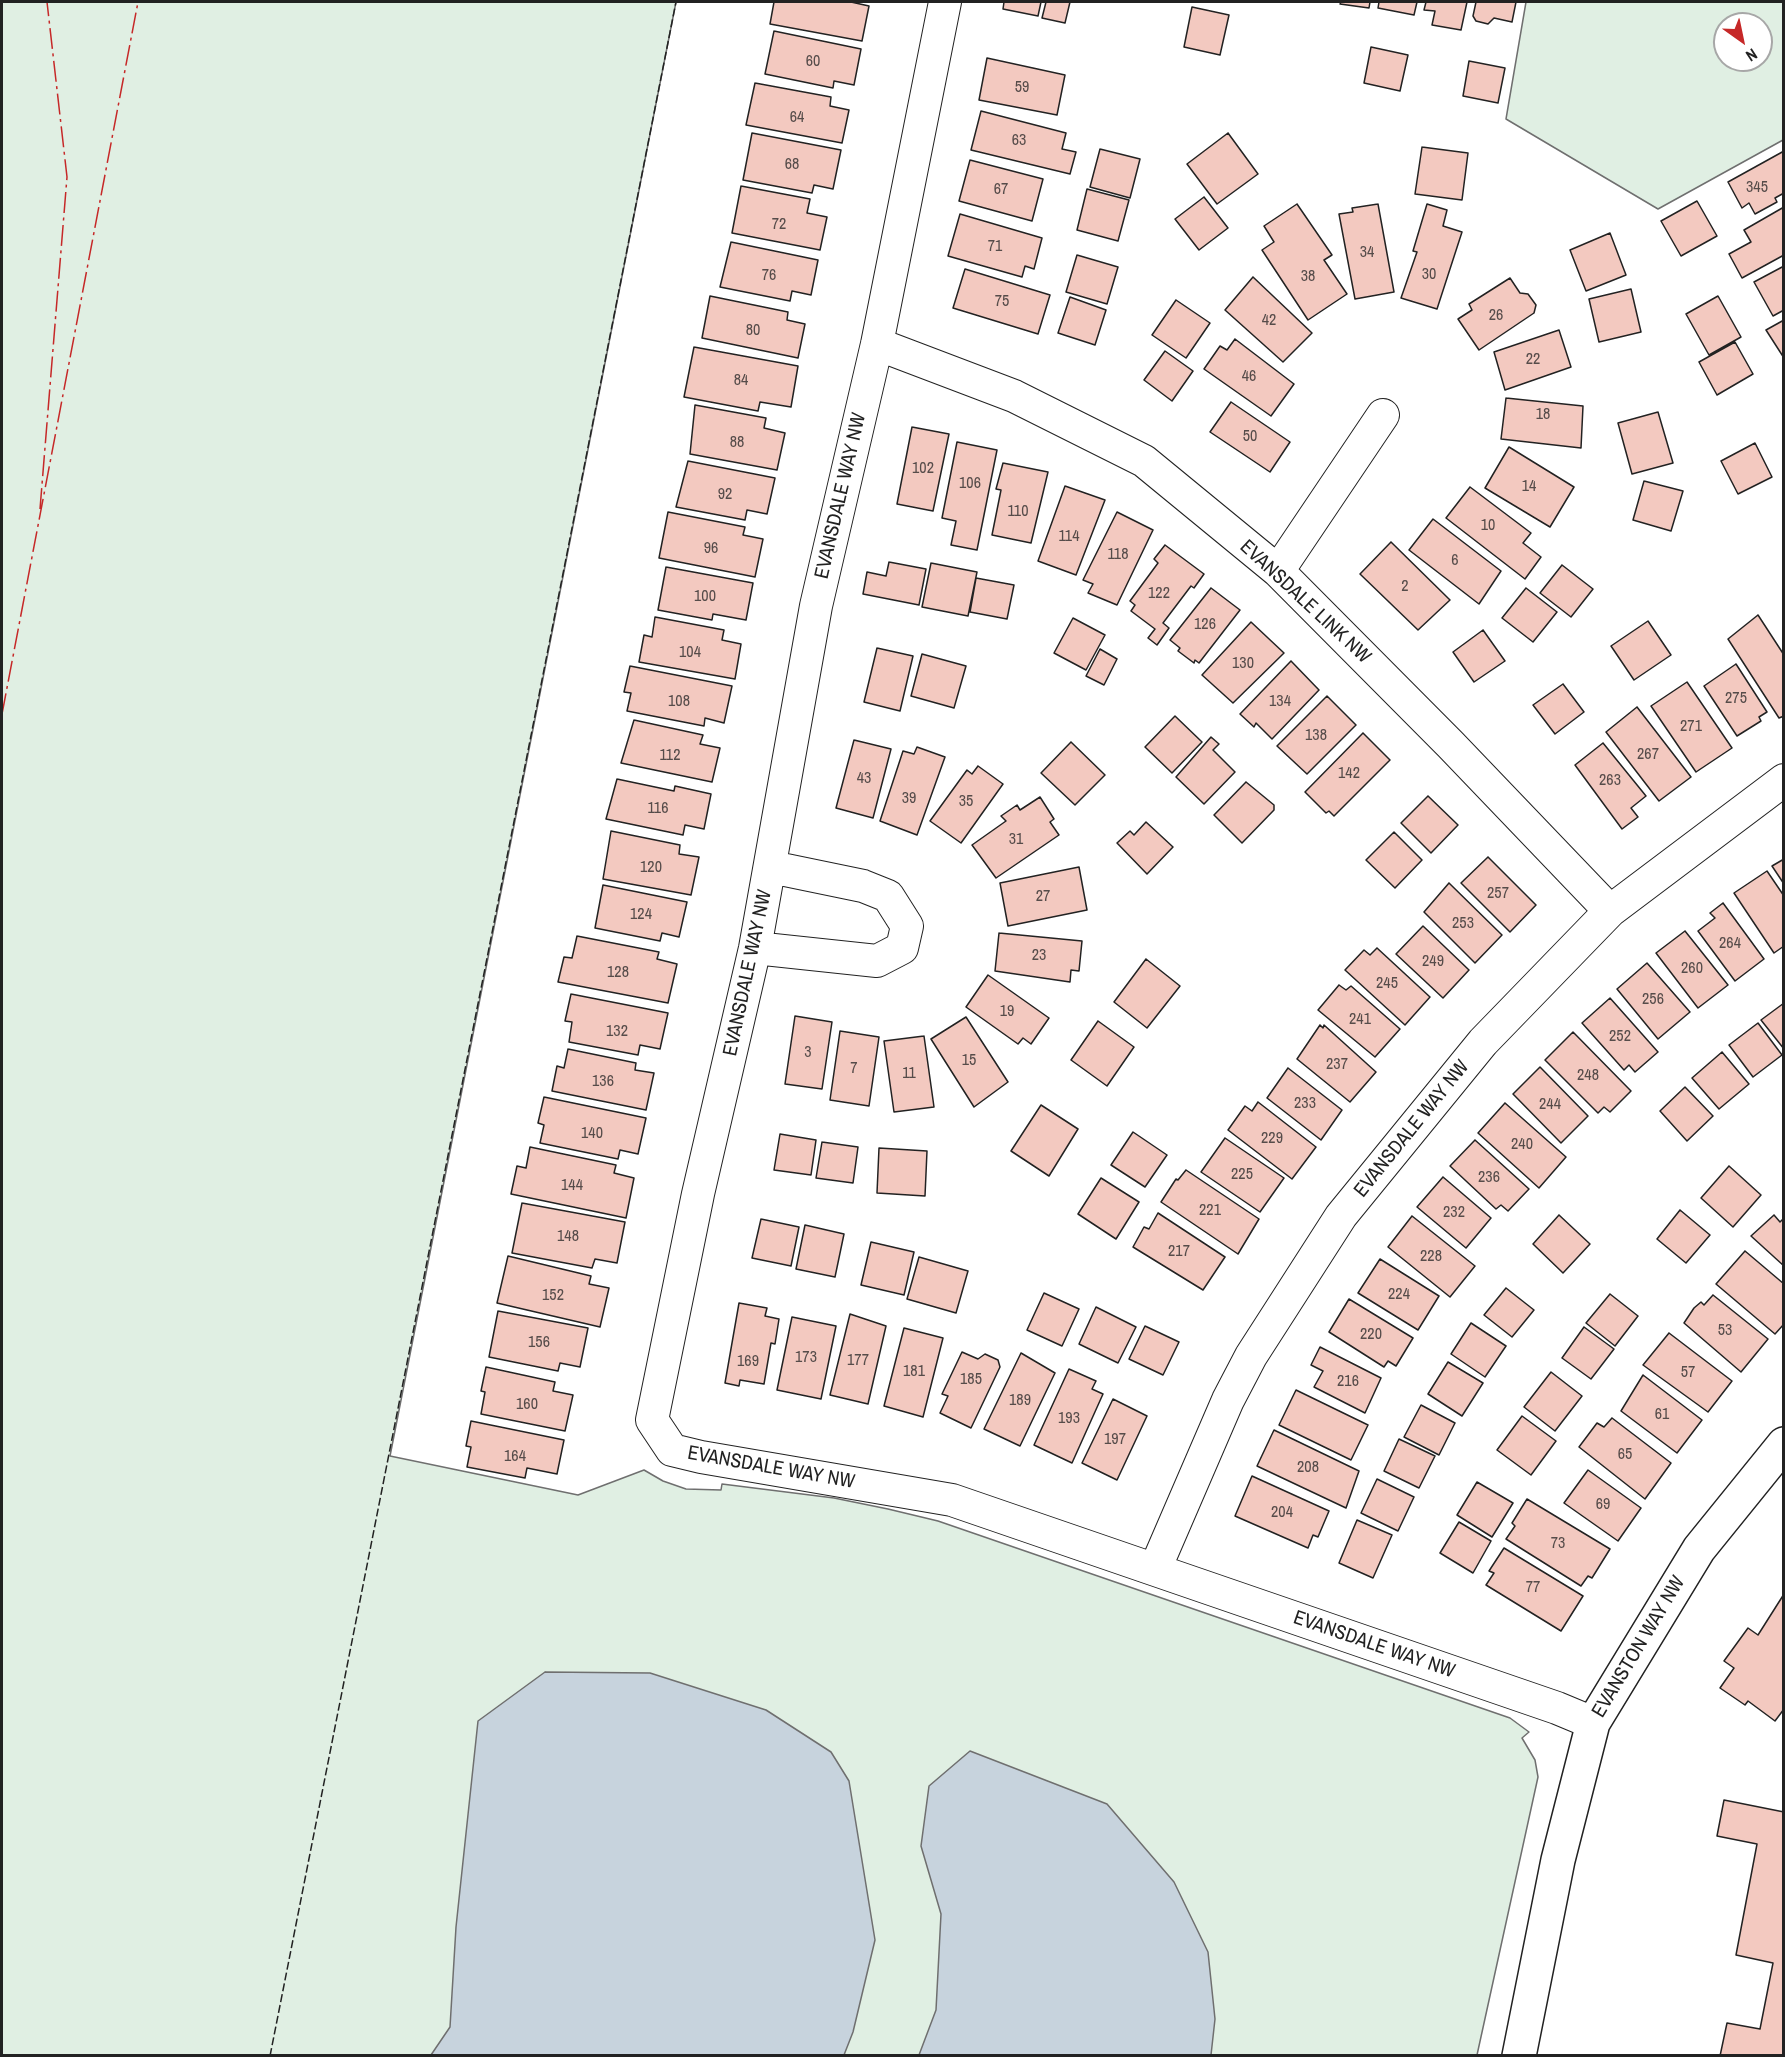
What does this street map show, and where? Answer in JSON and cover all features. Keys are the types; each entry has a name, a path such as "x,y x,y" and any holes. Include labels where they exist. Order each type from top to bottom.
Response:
{"street":[{"name":"EVANSDALE WAY NW","path":"945,2 877,345 816,606 755,948 698,1194 652,1420 672,1450 952,1500 1593,1723"},
{"name":"EVANSDALE LINK NW","path":"877,345 1014,396 1144,461 1278,571 1451,745 1610,911"},
{"path":"1278,571 1383,415"},
{"name":"EVANSDALE WAY NW","path":"1155,1569 1228,1400 1251,1356 1341,1216 1483,1042 1610,911 1784,780"},
{"path":"755,948 877,961 902,948 907,926 888,896 863,886 771,867"},
{"name":"EVANSTON WAY NW","path":"1519,2055 1558,1860 1593,1723 1699,1549 1784,1444"}],"green space":[{"path":"2,2 676,2 390,1456 578,1495 644,1470 663,1481 686,1489 721,1490 722,1484 834,1498 888,1509 938,1521 1510,1718 1529,1732 1522,1738 1535,1760 1538,1777 1477,2055 2,2056"},
{"path":"1526,2 1783,2 1783,140 1658,209 1506,119"}],"shaded area":[{"path":"545,1672 650,1673 766,1710 831,1752 849,1781 875,1940 853,2032 844,2055 431,2055 450,2027 456,1927 478,1721"},
{"path":"970,1751 1107,1804 1174,1882 1208,1952 1215,2019 1211,2055 919,2055 936,2010 941,1914 921,1846 929,1786"}],"building":[{"path":"774,2 851,2 869,6 862,41 770,24"},
{"path":"1004,2 1041,2 1038,16 1003,9"},
{"path":"1046,2 1070,2 1065,23 1042,18"},
{"path":"1341,2 1370,2 1369,8 1340,4"},
{"path":"1379,2 1417,2 1414,15 1378,8"},
{"path":"1426,2 1467,2 1461,30 1432,25 1435,11 1424,10"},
{"path":"1476,2 1516,2 1512,22 1494,18 1488,24 1476,21 1473,16"},
{"path":"1192,7 1229,15 1220,55 1184,47"},
{"path":"774,31 861,49 854,85 834,81 833,88 765,74"},
{"path":"1371,47 1408,55 1400,91 1364,83"},
{"path":"987,58 1065,75 1057,115 979,100"},
{"path":"1469,61 1505,68 1498,103 1463,96"},
{"path":"755,83 831,97 830,106 849,110 842,143 746,125"},
{"path":"981,111 1066,133 1062,149 1076,152 1070,174 971,150"},
{"path":"752,133 841,150 833,189 814,185 812,193 743,180"},
{"path":"1228,133 1258,174 1217,204 1187,164"},
{"path":"1422,147 1468,153 1462,200 1415,194"},
{"path":"1100,149 1140,159 1130,198 1090,187"},
{"path":"1784,151 1784,193 1775,198 1777,202 1755,214 1749,203 1742,208 1728,182"},
{"path":"970,160 1043,179 1032,221 959,201"},
{"path":"741,186 810,199 807,213 827,217 820,250 732,233"},
{"path":"1087,189 1129,200 1118,241 1077,230"},
{"path":"1204,197 1228,228 1199,250 1175,219"},
{"path":"1697,201 1717,236 1681,256 1661,221"},
{"path":"1297,204 1332,255 1324,260 1347,294 1308,320 1262,250 1274,242 1264,226"},
{"path":"1378,204 1394,292 1355,299 1339,214 1353,212 1352,208"},
{"path":"1427,204 1447,210 1443,226 1462,232 1437,309 1401,298 1417,252 1413,251"},
{"path":"1784,207 1784,255 1742,278 1729,254 1751,242 1744,230"},
{"path":"960,214 1042,238 1034,269 1025,266 1022,277 948,256"},
{"path":"1610,233 1626,275 1586,291 1570,250"},
{"path":"731,242 818,260 811,295 792,291 790,301 720,287"},
{"path":"1077,255 1118,267 1107,304 1066,292"},
{"path":"1784,266 1784,310 1773,316 1754,282"},
{"path":"965,269 1050,295 1038,334 953,308"},
{"path":"1253,277 1312,333 1283,362 1225,310"},
{"path":"1510,278 1520,293 1528,294 1536,305 1534,313 1479,350 1458,319 1472,310 1469,304"},
{"path":"1631,289 1641,332 1599,342 1589,299"},
{"path":"710,296 788,312 787,320 805,324 798,358 702,338"},
{"path":"1718,296 1741,337 1709,355 1686,314"},
{"path":"1070,297 1106,310 1095,345 1058,333"},
{"path":"1176,300 1210,323 1186,358 1152,335"},
{"path":"1784,320 1784,358 1766,330"},
{"path":"1559,330 1571,367 1505,390 1494,352"},
{"path":"1235,339 1294,384 1271,416 1204,369 1220,346 1227,350"},
{"path":"1735,342 1753,374 1717,395 1699,362"},
{"path":"694,347 798,366 791,407 760,402 758,411 684,397"},
{"path":"1165,351 1193,371 1172,401 1144,380"},
{"path":"1506,398 1583,406 1581,448 1501,439"},
{"path":"1231,402 1290,442 1270,472 1210,432"},
{"path":"695,405 766,418 764,428 785,433 777,470 690,454"},
{"path":"1658,412 1673,463 1632,474 1618,423"},
{"path":"912,427 949,434 933,511 897,504"},
{"path":"957,442 997,450 977,550 951,545 956,521 942,518"},
{"path":"1755,443 1772,477 1738,494 1721,461"},
{"path":"1509,447 1574,487 1550,527 1485,488"},
{"path":"688,461 775,478 767,514 747,510 745,520 676,507"},
{"path":"1003,463 1048,472 1031,543 992,535 1001,490 996,489"},
{"path":"1644,481 1683,491 1671,531 1633,520"},
{"path":"1065,486 1105,500 1076,575 1038,561"},
{"path":"1470,487 1531,533 1523,543 1541,557 1525,579 1446,518"},
{"path":"668,512 745,527 743,535 763,539 755,577 659,558"},
{"path":"1117,512 1153,530 1117,605 1088,593 1093,584 1083,580"},
{"path":"1433,519 1501,571 1479,604 1409,550"},
{"path":"1391,542 1450,600 1418,630 1360,574"},
{"path":"1165,545 1204,574 1194,588 1191,586 1163,623 1169,628 1157,645 1148,638 1155,629 1131,611 1135,605 1130,601 1158,563 1154,559"},
{"path":"889,562 926,569 919,605 863,594 867,572 886,576"},
{"path":"931,563 977,572 968,616 922,607"},
{"path":"1562,565 1593,589 1571,617 1540,593"},
{"path":"666,567 753,583 746,620 713,614 712,620 658,610"},
{"path":"976,578 1014,585 1007,619 970,612"},
{"path":"1211,588 1240,610 1199,663 1195,660 1194,663 1178,651 1180,648 1170,640"},
{"path":"1526,588 1557,612 1533,642 1502,618"},
{"path":"1758,615 1784,655 1784,716 1779,718 1728,639"},
{"path":"655,617 724,630 722,640 741,644 735,679 639,662 644,635 652,637"},
{"path":"1073,618 1105,635 1086,670 1054,653"},
{"path":"1648,621 1671,655 1634,680 1611,646"},
{"path":"1251,622 1284,653 1233,703 1202,675"},
{"path":"1483,630 1505,661 1474,682 1453,652"},
{"path":"877,648 913,656 900,711 864,702"},
{"path":"1100,649 1117,659 1104,685 1086,676"},
{"path":"922,654 966,666 954,708 911,696"},
{"path":"1291,661 1319,690 1272,739 1256,723 1254,727 1240,714"},
{"path":"1736,664 1767,712 1759,717 1761,721 1737,736 1704,686"},
{"path":"630,666 732,686 724,723 705,718 704,726 627,711 631,693 624,692"},
{"path":"1687,682 1732,748 1696,772 1651,706"},
{"path":"1563,684 1584,712 1555,734 1533,705"},
{"path":"1327,696 1356,725 1307,774 1277,746"},
{"path":"1637,707 1691,777 1659,801 1606,732"},
{"path":"1175,716 1202,742 1172,773 1145,747"},
{"path":"634,720 703,735 700,744 720,748 712,782 621,763"},
{"path":"1363,733 1390,760 1334,816 1329,811 1326,813 1305,792"},
{"path":"1211,737 1219,744 1213,750 1235,772 1204,804 1176,777"},
{"path":"854,740 891,749 873,818 836,808"},
{"path":"1071,742 1105,775 1075,805 1041,773"},
{"path":"1603,743 1646,796 1631,808 1638,817 1622,829 1575,765"},
{"path":"917,747 945,757 917,835 880,821 903,751 914,754"},
{"path":"978,766 1003,784 961,843 930,821 967,770 972,774"},
{"path":"617,779 674,791 675,786 711,794 704,829 685,825 683,835 606,819"},
{"path":"1246,782 1274,805 1274,810 1242,843 1214,815"},
{"path":"1428,796 1458,825 1431,853 1401,823"},
{"path":"1040,797 1054,819 1050,822 1059,835 996,878 972,845 1006,821 1001,816 1017,805 1020,810"},
{"path":"1146,822 1173,847 1147,874 1117,843 1130,831 1134,835"},
{"path":"611,831 680,845 679,854 699,857 691,895 603,879"},
{"path":"1394,832 1422,860 1395,888 1366,860"},
{"path":"1488,857 1536,905 1510,932 1461,883"},
{"path":"1784,859 1784,884 1772,866"},
{"path":"1079,867 1087,910 1008,926 1000,883"},
{"path":"1767,871 1784,896 1784,946 1774,953 1734,893"},
{"path":"1449,883 1502,935 1475,963 1424,912"},
{"path":"603,885 687,902 679,937 662,933 660,941 595,928"},
{"path":"1723,903 1764,959 1735,981 1698,931 1715,918 1710,913"},
{"path":"1423,926 1469,970 1443,998 1396,954"},
{"path":"1685,931 1728,985 1698,1008 1656,953"},
{"path":"999,933 1082,941 1079,971 1071,970 1070,982 995,971"},
{"path":"577,936 659,952 657,959 677,964 668,1003 558,982 564,957 572,958"},
{"path":"1377,948 1430,997 1405,1025 1345,970 1364,950 1370,955"},
{"path":"1146,959 1180,986 1147,1028 1114,1002"},
{"path":"1647,963 1690,1012 1658,1039 1617,989"},
{"path":"988,975 1049,1018 1031,1044 1023,1038 1018,1044 966,1007"},
{"path":"1339,985 1346,990 1351,986 1400,1029 1375,1057 1318,1010"},
{"path":"571,994 668,1013 660,1049 640,1045 638,1055 569,1042 572,1022 565,1021"},
{"path":"1610,998 1658,1052 1635,1072 1629,1065 1624,1070 1582,1023"},
{"path":"1784,1003 1784,1049 1761,1020"},
{"path":"795,1016 832,1022 822,1089 785,1084"},
{"path":"966,1017 1008,1082 974,1107 931,1039"},
{"path":"1098,1021 1134,1047 1107,1086 1071,1060"},
{"path":"1758,1023 1782,1055 1753,1077 1729,1045"},
{"path":"1320,1025 1323,1028 1324,1025 1376,1072 1350,1102 1297,1059"},
{"path":"840,1031 879,1037 869,1106 830,1100"},
{"path":"1573,1032 1631,1091 1610,1112 1604,1107 1598,1113 1545,1060"},
{"path":"924,1036 934,1107 894,1112 884,1041"},
{"path":"568,1049 636,1063 635,1070 654,1073 646,1110 552,1091 557,1066 564,1068"},
{"path":"1722,1052 1749,1084 1719,1109 1692,1078"},
{"path":"1540,1067 1588,1116 1561,1143 1513,1094"},
{"path":"1288,1068 1342,1110 1321,1140 1267,1098"},
{"path":"1685,1087 1713,1116 1687,1141 1660,1111"},
{"path":"544,1097 646,1118 638,1154 620,1150 618,1159 540,1143 544,1125 538,1123"},
{"path":"1258,1102 1316,1147 1292,1179 1228,1130 1245,1106 1252,1111"},
{"path":"1505,1103 1566,1157 1539,1188 1478,1133"},
{"path":"1041,1105 1078,1129 1049,1176 1011,1151"},
{"path":"1133,1132 1167,1155 1145,1187 1111,1165"},
{"path":"780,1134 816,1140 811,1175 774,1170"},
{"path":"1225,1138 1284,1178 1260,1212 1201,1172"},
{"path":"1475,1140 1529,1189 1508,1211 1501,1205 1496,1209 1450,1166"},
{"path":"822,1142 858,1147 853,1183 816,1178"},
{"path":"530,1147 616,1165 614,1173 634,1178 626,1218 511,1194 517,1166 526,1168"},
{"path":"879,1148 927,1151 925,1196 877,1193"},
{"path":"1729,1166 1761,1195 1733,1227 1701,1198"},
{"path":"1186,1170 1259,1219 1238,1254 1161,1202 1176,1179 1178,1180"},
{"path":"1443,1177 1491,1218 1466,1248 1417,1207"},
{"path":"1101,1178 1139,1202 1116,1239 1078,1214"},
{"path":"522,1203 625,1222 617,1263 595,1259 592,1268 512,1253"},
{"path":"1680,1210 1710,1235 1686,1263 1657,1239"},
{"path":"1158,1213 1225,1257 1203,1290 1133,1247 1144,1227 1149,1229"},
{"path":"1559,1215 1590,1244 1563,1273 1533,1244"},
{"path":"1774,1215 1780,1222 1784,1218 1784,1266 1751,1236"},
{"path":"1412,1216 1475,1266 1450,1297 1388,1247"},
{"path":"761,1219 799,1227 791,1266 752,1258"},
{"path":"805,1225 844,1234 835,1277 796,1269"},
{"path":"871,1242 914,1252 904,1295 861,1285"},
{"path":"1745,1251 1784,1284 1784,1324 1775,1334 1716,1284"},
{"path":"508,1256 591,1276 589,1284 609,1288 600,1327 497,1303"},
{"path":"919,1257 968,1271 956,1313 907,1299"},
{"path":"1380,1259 1439,1296 1418,1330 1358,1293"},
{"path":"1506,1288 1534,1310 1512,1337 1484,1315"},
{"path":"1044,1293 1079,1309 1062,1346 1027,1330"},
{"path":"1610,1294 1638,1316 1615,1346 1586,1323"},
{"path":"1713,1295 1768,1339 1741,1372 1684,1323 1694,1308 1701,1302 1704,1305"},
{"path":"1349,1299 1413,1338 1396,1366 1388,1361 1384,1367 1329,1332"},
{"path":"739,1303 767,1308 765,1316 779,1319 775,1344 771,1343 764,1384 740,1380 739,1386 725,1383"},
{"path":"1096,1307 1136,1327 1118,1363 1079,1344"},
{"path":"498,1311 588,1328 580,1367 560,1363 558,1371 489,1357"},
{"path":"850,1314 886,1326 868,1404 830,1395"},
{"path":"792,1317 836,1326 821,1399 777,1390"},
{"path":"1471,1323 1506,1346 1485,1377 1451,1354"},
{"path":"1145,1326 1179,1342 1163,1375 1129,1359"},
{"path":"1584,1327 1614,1349 1591,1379 1562,1358"},
{"path":"904,1328 943,1338 923,1417 884,1406"},
{"path":"1669,1333 1732,1381 1708,1412 1643,1365"},
{"path":"1320,1347 1381,1378 1365,1413 1314,1387 1323,1371 1311,1365"},
{"path":"962,1352 978,1359 985,1354 998,1360 1000,1367 971,1428 940,1413 948,1396 942,1394"},
{"path":"1021,1353 1055,1373 1020,1446 984,1429"},
{"path":"1448,1362 1483,1383 1462,1416 1428,1394"},
{"path":"486,1367 555,1382 553,1391 573,1395 565,1431 481,1414 485,1392 481,1391"},
{"path":"1069,1369 1096,1381 1092,1389 1103,1394 1072,1463 1034,1445"},
{"path":"1551,1372 1582,1396 1555,1431 1524,1407"},
{"path":"1643,1375 1702,1420 1677,1453 1621,1411"},
{"path":"1296,1390 1368,1425 1351,1460 1279,1425"},
{"path":"1113,1399 1147,1416 1117,1480 1082,1463"},
{"path":"1421,1405 1455,1423 1439,1455 1404,1437"},
{"path":"1522,1416 1556,1441 1531,1475 1497,1450"},
{"path":"1612,1418 1671,1463 1645,1499 1579,1447 1597,1423 1604,1427"},
{"path":"471,1421 564,1440 557,1474 527,1468 525,1478 467,1467 471,1447 466,1446"},
{"path":"1274,1430 1359,1471 1346,1508 1257,1466"},
{"path":"1399,1439 1435,1456 1419,1488 1384,1471"},
{"path":"1588,1470 1641,1508 1618,1541 1564,1503"},
{"path":"1252,1476 1329,1511 1318,1537 1313,1535 1308,1548 1235,1516"},
{"path":"1377,1479 1414,1497 1398,1531 1361,1513"},
{"path":"1477,1482 1513,1503 1492,1537 1457,1515"},
{"path":"1527,1499 1610,1549 1592,1578 1588,1576 1581,1586 1506,1539 1515,1526 1512,1523"},
{"path":"1357,1520 1392,1535 1373,1578 1339,1563"},
{"path":"1459,1522 1491,1541 1473,1573 1440,1553"},
{"path":"1504,1548 1583,1596 1561,1631 1486,1585 1494,1573 1489,1571"},
{"path":"1784,1594 1784,1709 1775,1721 1748,1701 1745,1705 1720,1688 1734,1668 1724,1661 1748,1628 1758,1635"},
{"path":"1724,1800 1784,1812 1784,2056 1720,2056 1727,2023 1760,2029 1773,1963 1736,1955 1757,1844 1717,1836"}],"fence":[{"path":"270,2056 676,2"}],"power":[{"path":"40,509 67,177 47,2"},
{"path":"2,714 138,2"}]}
